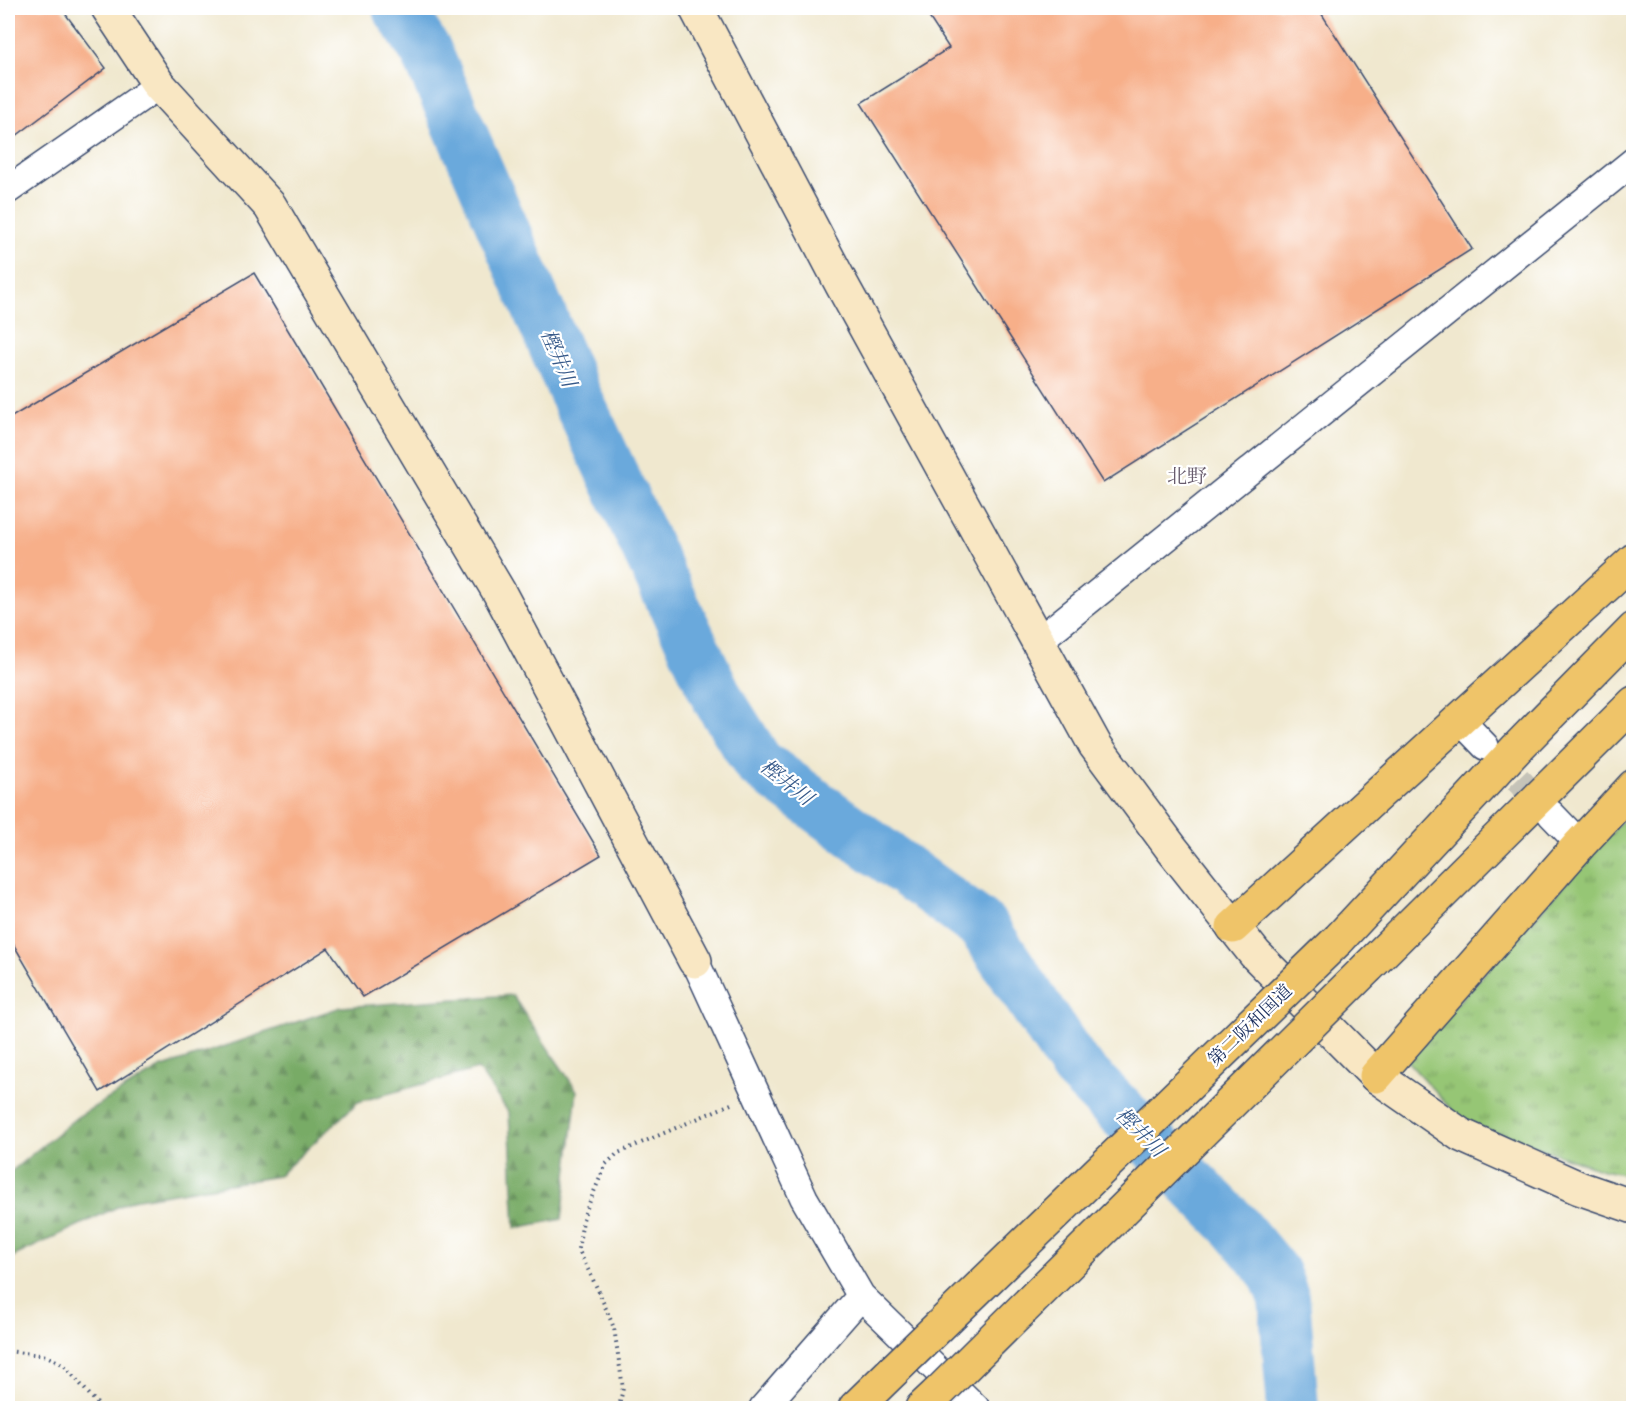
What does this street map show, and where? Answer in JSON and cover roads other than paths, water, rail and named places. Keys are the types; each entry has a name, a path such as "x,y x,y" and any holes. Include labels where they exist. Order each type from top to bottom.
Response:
{"highway":[{"path":"1233,927 1634,561"},
{"name":"第二阪和国道","path":"855,1408 1339,939 1517,748 1634,629"},
{"path":"930,1401 1634,704"},
{"path":"1376,1076 1634,786"}],"street":[{"path":"108,8 159,85 270,206 499,592 694,961 804,1198 861,1296 976,1408"},
{"path":"696,8 842,285 1036,642 1095,745 1233,927 1255,954 1376,1076 1461,1135 1578,1188 1634,1208"},
{"path":"8,190 159,85"},
{"path":"1036,642 1634,161"},
{"path":"1460,720 1485,746"},
{"path":"1551,814 1580,844"},
{"path":"762,1408 861,1296"}],"waterway":[{"name":"樫井川","path":"398,8 426,51 578,401 718,699 758,763 983,927 1076,1067 1235,1226 1274,1273 1284,1299 1293,1408"}],"tunnel":[{"path":"1489,750 1550,813"}],"district":[{"name":"北野","path":"1187,476"}]}
